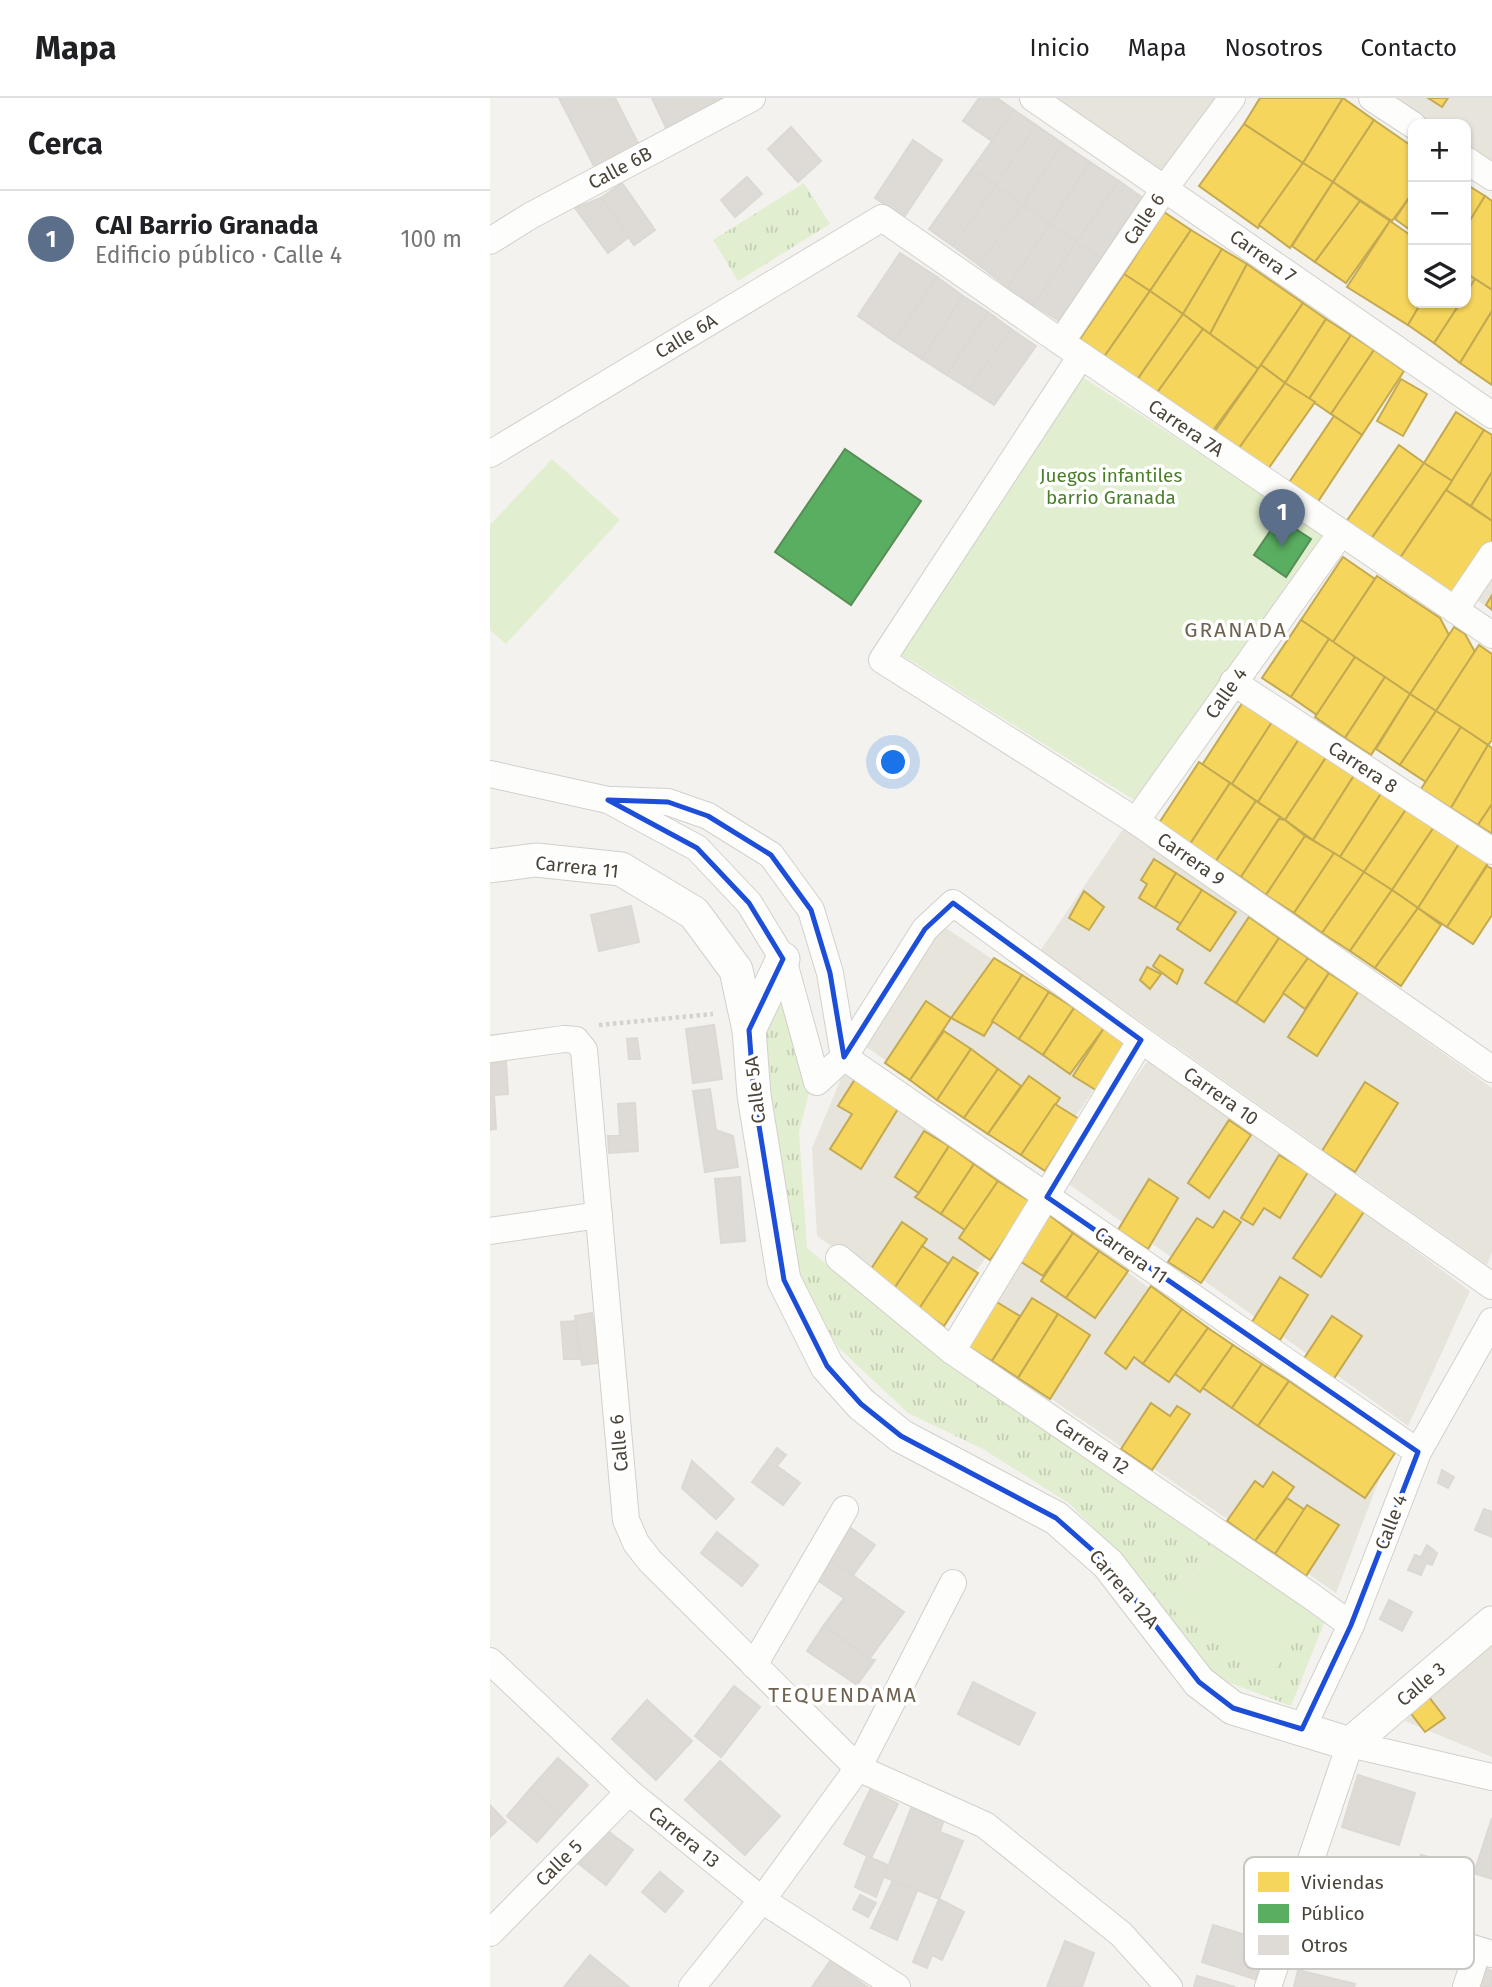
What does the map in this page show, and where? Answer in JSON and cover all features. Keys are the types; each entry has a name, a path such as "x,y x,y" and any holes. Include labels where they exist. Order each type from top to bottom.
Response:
{"street":[{"name":"Calle 6B","path":"490,242 530,216 752,98"},
{"name":"Carrera 7","path":"1033,98 1492,415"},
{"name":"Calle 6","path":"882,660 1071,349 1165,188 1231,98"},
{"path":"1373,98 1408,122"},
{"path":"1471,163 1492,177"},
{"name":"Carrera 7A","path":"882,218 1492,635"},
{"name":"Calle 6A","path":"490,454 882,218"},
{"name":"Calle 4","path":"1136,821 1340,533"},
{"path":"1455,610 1492,555"},
{"name":"Carrera 9","path":"882,660 1136,821 1492,1069"},
{"name":"Carrera 8","path":"1233,682 1492,851"},
{"path":"490,774 608,800 668,802 708,816 771,855 811,910 830,974 844,1057 817,1082 783,959 749,903 697,848 608,800"},
{"name":"Carrera 11","path":"490,866 536,860 621,869 694,914"},
{"name":"Carrera 10","path":"844,1057 925,929 953,903 1141,1040 1492,1286"},
{"name":"Calle 5A","path":"694,914 736,970 747,1021 754,1095 784,1280"},
{"path":"747,1021 783,959"},
{"name":"Calle 6","path":"570,1039 584,1050 626,1520 636,1543 650,1561 858,1768"},
{"path":"490,1049 570,1039"},
{"path":"952,1350 1141,1040"},
{"name":"Carrera 11","path":"844,1057 1418,1452"},
{"path":"490,1231 599,1215"},
{"name":"Carrera 12","path":"839,1258 952,1350 1351,1625"},
{"name":"Carrera 12A","path":"784,1280 827,1366 861,1404 901,1436 1056,1518 1108,1564 1199,1682 1233,1708 1350,1744 1492,1777"},
{"name":"Calle 4","path":"1303,1729 1351,1625 1418,1452 1492,1321"},
{"path":"754,1665 845,1509"},
{"path":"692,1987 762,1900 858,1768 953,1583"},
{"name":"Calle 3","path":"1350,1744 1492,1623"},
{"name":"Carrera 13","path":"490,1661 629,1792 762,1900 897,1987"},
{"path":"1311,1857 1350,1744"},
{"path":"858,1768 985,1825 1121,1934 1169,1987"},
{"name":"Calle 5","path":"493,1926 629,1792"},
{"path":"1466,1987 1485,1952"},
{"path":"1268,1987 1274,1969"}],"path":[{"path":"570,1039 598,1025 747,1021"}],"highlighted area":[{"path":"608,800 668,802 708,816 771,855 811,910 830,973 844,1057 925,929 953,903 1141,1040 1047,1197 1418,1452 1351,1625 1302,1729 1233,1708 1199,1682 1108,1564 1056,1518 901,1436 861,1404 827,1366 784,1280 754,1095 749,1030 783,959 749,903 697,848"}],"shaded area":[{"path":"1054,98 1223,98 1168,176"},
{"path":"1395,98 1492,98 1492,168 1471,153 1471,119 1424,119"},
{"path":"1492,574 1492,610 1475,599"},
{"path":"1125,826 1492,1088 1492,1252 1487,1265 1040,951"},
{"path":"937,922 1123,1047 1041,1167 856,1040"},
{"path":"1152,1055 1470,1291 1408,1426 1063,1180"},
{"path":"845,1069 1030,1200 938,1321 817,1236 812,1148"},
{"path":"1045,1213 1387,1459 1336,1593 956,1334"},
{"path":"1492,1644 1492,1757 1405,1721"}],"green space":[{"path":"804,183 830,224 738,281 713,240"},
{"name":"Juegos infantiles barrio Granada","path":"1064,365 1323,534 1134,800 879,641"},
{"path":"552,459 620,520 506,644 490,630 490,525"},
{"path":"784,974 811,1085 799,1132 807,1248 911,1335 1214,1547 1170,1608 1270,1675 1319,1606 1328,1613 1291,1706 1217,1678 1163,1617 1112,1547 1070,1504 983,1449 908,1413 838,1347 799,1279 760,1030"},
{"path":"1221,1538 1319,1606 1270,1676 1170,1608"}],"building: Viviendas":[{"path":"1260,98 1343,98 1303,163 1244,124"},
{"path":"1343,98 1374,120 1333,182 1303,163"},
{"path":"1428,98 1448,98 1442,107"},
{"path":"1374,120 1408,144 1408,199 1392,221 1333,182"},
{"path":"1244,124 1303,163 1258,228 1199,186"},
{"path":"1303,163 1333,182 1290,248 1259,225"},
{"path":"1333,182 1360,201 1315,262 1292,246"},
{"path":"1471,187 1485,196 1471,219"},
{"path":"1485,196 1492,201 1492,290 1471,276 1471,219"},
{"path":"1408,200 1408,228 1395,219"},
{"path":"1360,201 1390,221 1346,283 1315,262"},
{"path":"1164,212 1191,230 1150,291 1124,274"},
{"path":"1390,221 1408,234 1408,308 1418,308 1408,325 1347,287"},
{"path":"1191,230 1222,249 1183,314 1150,291"},
{"path":"1222,249 1247,264 1210,334 1183,314"},
{"path":"1247,264 1303,303 1258,369 1210,334"},
{"path":"1124,274 1150,291 1104,357 1080,339"},
{"path":"1475,279 1492,290 1492,311 1460,363 1434,343 1457,308 1471,308 1471,286"},
{"path":"1150,291 1183,314 1137,380 1104,357"},
{"path":"1303,303 1326,319 1285,383 1261,365"},
{"path":"1418,308 1457,308 1434,343 1408,325"},
{"path":"1492,311 1492,385 1460,363"},
{"path":"1183,314 1203,329 1154,397 1137,380"},
{"path":"1326,319 1351,335 1309,399 1285,383"},
{"path":"1203,329 1258,369 1209,436 1154,397"},
{"path":"1351,335 1374,350 1331,414 1309,399"},
{"path":"1374,350 1404,371 1362,435 1331,414"},
{"path":"1261,365 1285,383 1237,451 1213,434"},
{"path":"1401,379 1427,394 1403,436 1377,421"},
{"path":"1285,383 1315,402 1266,472 1237,451"},
{"path":"1456,412 1484,430 1452,481 1424,463"},
{"path":"1334,416 1362,435 1317,503 1288,484"},
{"path":"1484,430 1492,435 1492,472 1471,506 1446,490"},
{"path":"1399,445 1424,463 1371,539 1346,522"},
{"path":"1424,463 1452,481 1398,561 1369,542"},
{"path":"1492,472 1492,521 1471,506"},
{"path":"1446,490 1492,521 1492,542 1454,599 1398,561"},
{"path":"1343,557 1375,579 1333,642 1301,620"},
{"path":"1377,576 1440,618 1449,635 1410,694 1333,642"},
{"path":"1492,595 1492,610 1486,605"},
{"path":"1301,620 1329,639 1291,697 1262,678"},
{"path":"1454,627 1465,634 1475,652 1436,711 1410,694"},
{"path":"1329,639 1355,657 1317,715 1291,697"},
{"path":"1479,645 1492,654 1492,740 1488,745 1436,711"},
{"path":"1355,657 1385,677 1345,738 1315,717"},
{"path":"1385,677 1410,694 1371,755 1345,738"},
{"path":"1410,694 1436,711 1400,765 1376,749"},
{"path":"1243,702 1272,722 1232,784 1202,765"},
{"path":"1436,711 1461,727 1426,782 1400,765"},
{"path":"1272,722 1299,739 1258,802 1232,784"},
{"path":"1461,727 1488,745 1451,808 1421,789"},
{"path":"1299,739 1327,756 1285,820 1258,802"},
{"path":"1488,745 1492,748 1492,804 1478,825 1451,808"},
{"path":"1327,756 1355,774 1313,840 1285,820"},
{"path":"1199,762 1230,783 1190,844 1159,823"},
{"path":"1355,774 1382,792 1340,857 1313,840"},
{"path":"1230,783 1256,801 1216,861 1190,844"},
{"path":"1382,792 1407,808 1364,872 1340,857"},
{"path":"1256,801 1280,817 1241,877 1216,861"},
{"path":"1492,804 1492,834 1478,825"},
{"path":"1407,808 1434,827 1392,890 1364,872"},
{"path":"1279,819 1285,820 1305,836 1266,895 1241,877"},
{"path":"1434,827 1459,844 1418,908 1392,890"},
{"path":"1305,836 1334,853 1294,913 1266,895"},
{"path":"1459,844 1488,863 1447,927 1418,908"},
{"path":"1334,853 1364,872 1322,933 1294,913"},
{"path":"1154,859 1176,873 1155,908 1139,898 1147,884 1141,880"},
{"path":"1487,866 1492,869 1492,915 1473,944 1447,927"},
{"path":"1364,872 1392,890 1350,951 1322,933"},
{"path":"1176,873 1202,890 1181,924 1155,908"},
{"path":"1202,890 1236,912 1210,951 1177,929"},
{"path":"1392,890 1418,908 1375,968 1350,951"},
{"path":"1084,891 1104,907 1089,930 1069,918"},
{"path":"1418,908 1441,925 1401,986 1375,968"},
{"path":"1249,917 1279,938 1236,1003 1205,983"},
{"path":"1279,938 1308,958 1264,1022 1236,1003"},
{"path":"1160,955 1183,970 1177,984 1153,966"},
{"path":"994,958 1022,975 984,1036 951,1018"},
{"path":"1308,958 1329,973 1305,1009 1283,993"},
{"path":"1147,967 1161,974 1150,989 1140,980"},
{"path":"1329,973 1358,992 1317,1056 1288,1037"},
{"path":"1022,975 1049,992 1019,1039 992,1021"},
{"path":"1049,992 1074,1008 1043,1055 1019,1039"},
{"path":"926,1001 951,1018 910,1080 885,1063"},
{"path":"1074,1008 1104,1028 1070,1074 1043,1055"},
{"path":"1104,1028 1129,1045 1099,1092 1073,1076"},
{"path":"944,1031 971,1049 937,1100 910,1080"},
{"path":"971,1049 998,1069 964,1118 937,1100"},
{"path":"998,1069 1021,1086 988,1134 964,1118"},
{"path":"857,1076 901,1104 861,1169 830,1149 852,1114 838,1106"},
{"path":"1029,1076 1060,1098 1021,1155 988,1134"},
{"path":"1365,1082 1398,1103 1355,1172 1322,1151"},
{"path":"1055,1104 1079,1119 1045,1171 1021,1155"},
{"path":"1229,1120 1251,1135 1209,1198 1188,1183"},
{"path":"924,1131 949,1146 919,1193 895,1177"},
{"path":"949,1146 974,1164 941,1214 915,1197"},
{"path":"1279,1155 1308,1172 1280,1218 1264,1208 1253,1225 1241,1218"},
{"path":"974,1164 998,1181 965,1230 941,1214"},
{"path":"1149,1179 1178,1198 1148,1249 1118,1230"},
{"path":"998,1181 1031,1202 990,1260 959,1238"},
{"path":"1337,1192 1365,1210 1321,1277 1293,1258"},
{"path":"1224,1211 1241,1222 1201,1283 1168,1262 1197,1218 1213,1228"},
{"path":"1045,1212 1073,1233 1043,1276 1015,1258"},
{"path":"902,1222 927,1239 892,1292 867,1275"},
{"path":"1073,1233 1099,1251 1066,1298 1041,1281"},
{"path":"922,1246 949,1264 919,1309 892,1292"},
{"path":"1099,1251 1128,1271 1095,1318 1066,1298"},
{"path":"953,1257 978,1273 944,1326 919,1309"},
{"path":"1280,1277 1308,1295 1280,1340 1252,1322"},
{"path":"1151,1286 1182,1309 1143,1364 1134,1357 1126,1369 1105,1353"},
{"path":"990,1298 1020,1316 992,1361 962,1343"},
{"path":"1032,1298 1058,1314 1018,1378 992,1361"},
{"path":"1182,1309 1208,1328 1169,1382 1143,1364"},
{"path":"1058,1314 1090,1335 1050,1399 1018,1378"},
{"path":"1332,1316 1362,1336 1333,1380 1303,1360"},
{"path":"1208,1328 1233,1345 1200,1392 1175,1374"},
{"path":"1233,1345 1262,1364 1232,1408 1203,1388"},
{"path":"1262,1364 1289,1381 1258,1426 1232,1408"},
{"path":"1289,1381 1395,1453 1365,1498 1258,1426"},
{"path":"1151,1403 1170,1416 1177,1406 1190,1414 1152,1470 1121,1449"},
{"path":"1273,1472 1294,1487 1255,1541 1227,1521 1255,1481 1263,1487"},
{"path":"1287,1498 1305,1510 1275,1554 1255,1541"},
{"path":"1307,1505 1339,1525 1306,1576 1275,1554"},
{"path":"1429,1697 1445,1718 1425,1732 1409,1711"}],"building: Público":[{"path":"845,449 921,501 851,605 775,552"},
{"path":"1279,518 1311,539 1286,577 1254,555"}],"building: Otros":[{"path":"559,98 615,98 639,145 595,168"},
{"path":"652,98 733,98 667,130"},
{"path":"979,98 997,98 1014,110 992,141 963,121"},
{"path":"1014,110 1036,125 996,186 972,169"},
{"path":"1036,125 1062,143 1023,205 996,186"},
{"path":"791,127 821,161 798,182 768,149"},
{"path":"913,140 942,160 904,217 875,198"},
{"path":"1062,143 1090,162 1050,224 1023,205"},
{"path":"1090,162 1119,181 1076,242 1050,224"},
{"path":"972,169 996,186 953,246 929,229"},
{"path":"747,177 762,194 735,217 721,200"},
{"path":"1119,181 1143,198 1102,259 1076,242"},
{"path":"622,183 655,230 634,245 601,198"},
{"path":"996,186 1023,205 979,265 953,246"},
{"path":"601,198 629,237 608,253 575,208"},
{"path":"1023,205 1050,224 1008,287 979,265"},
{"path":"1050,224 1076,242 1034,305 1008,287"},
{"path":"1076,242 1102,259 1059,321 1034,305"},
{"path":"900,253 937,277 894,341 858,316"},
{"path":"937,277 963,296 922,359 894,341"},
{"path":"963,296 988,312 947,375 922,359"},
{"path":"988,312 1011,329 969,389 947,375"},
{"path":"1011,329 1036,346 994,405 969,389"},
{"path":"631,906 639,942 599,951 591,915"},
{"path":"714,1025 722,1079 693,1083 686,1029"},
{"path":"637,1038 640,1059 629,1059 627,1039"},
{"path":"506,1062 508,1094 494,1095 496,1129 490,1130 490,1063"},
{"path":"710,1089 716,1130 733,1136 738,1167 705,1172 693,1091"},
{"path":"635,1103 638,1151 609,1153 608,1136 620,1136 618,1104"},
{"path":"740,1177 745,1241 721,1243 715,1179"},
{"path":"592,1313 599,1363 582,1365 575,1316"},
{"path":"576,1321 579,1359 564,1359 561,1322"},
{"path":"777,1448 786,1455 777,1466 800,1483 783,1505 752,1482"},
{"path":"692,1461 734,1499 716,1519 682,1488"},
{"path":"1442,1470 1454,1477 1448,1488 1438,1483"},
{"path":"1484,1509 1492,1512 1492,1537 1475,1530"},
{"path":"845,1524 875,1545 853,1575 826,1556"},
{"path":"717,1532 758,1565 742,1586 701,1553"},
{"path":"1427,1545 1437,1553 1432,1565 1426,1563 1421,1575 1408,1570 1415,1555 1421,1557"},
{"path":"826,1556 904,1612 869,1659 824,1625 844,1598 814,1578"},
{"path":"1389,1600 1412,1612 1402,1631 1380,1619"},
{"path":"824,1625 869,1659 875,1660 857,1685 807,1651"},
{"path":"973,1682 1035,1713 1019,1745 958,1714"},
{"path":"734,1686 760,1707 721,1757 695,1736"},
{"path":"647,1700 692,1741 656,1780 612,1739"},
{"path":"558,1758 588,1785 561,1815 531,1788"},
{"path":"720,1761 780,1816 745,1855 685,1800"},
{"path":"1358,1775 1415,1793 1399,1845 1342,1827"},
{"path":"531,1788 561,1815 537,1842 507,1816"},
{"path":"870,1790 898,1804 871,1858 844,1844"},
{"path":"490,1805 506,1822 490,1837"},
{"path":"912,1806 944,1819 940,1832 963,1841 939,1899 884,1877"},
{"path":"1492,1818 1492,1879 1474,1873"},
{"path":"601,1826 633,1850 606,1885 574,1860"},
{"path":"867,1856 888,1865 876,1897 855,1887"},
{"path":"660,1872 683,1891 665,1912 642,1892"},
{"path":"893,1880 917,1891 897,1940 871,1928"},
{"path":"860,1895 876,1903 868,1917 853,1909"},
{"path":"939,1899 964,1912 942,1960 932,1955 927,1968 913,1962"},
{"path":"1213,1925 1244,1934 1244,1969 1268,1969 1264,1982 1202,1962"},
{"path":"1065,1941 1094,1953 1082,1987 1047,1987"},
{"path":"590,1955 629,1987 564,1987"},
{"path":"831,1960 867,1987 812,1987"},
{"path":"1485,1968 1492,1971 1492,1987 1478,1987"},
{"path":"1298,1970 1355,1984 1354,1987 1294,1987"},
{"path":"1197,1976 1235,1987 1194,1987"}],"place":[{"name":"CAI Barrio Granada","path":"1282,547"}],"district":[{"name":"GRANADA","path":"1236,630"},
{"name":"TEQUENDAMA","path":"843,1695"}]}
